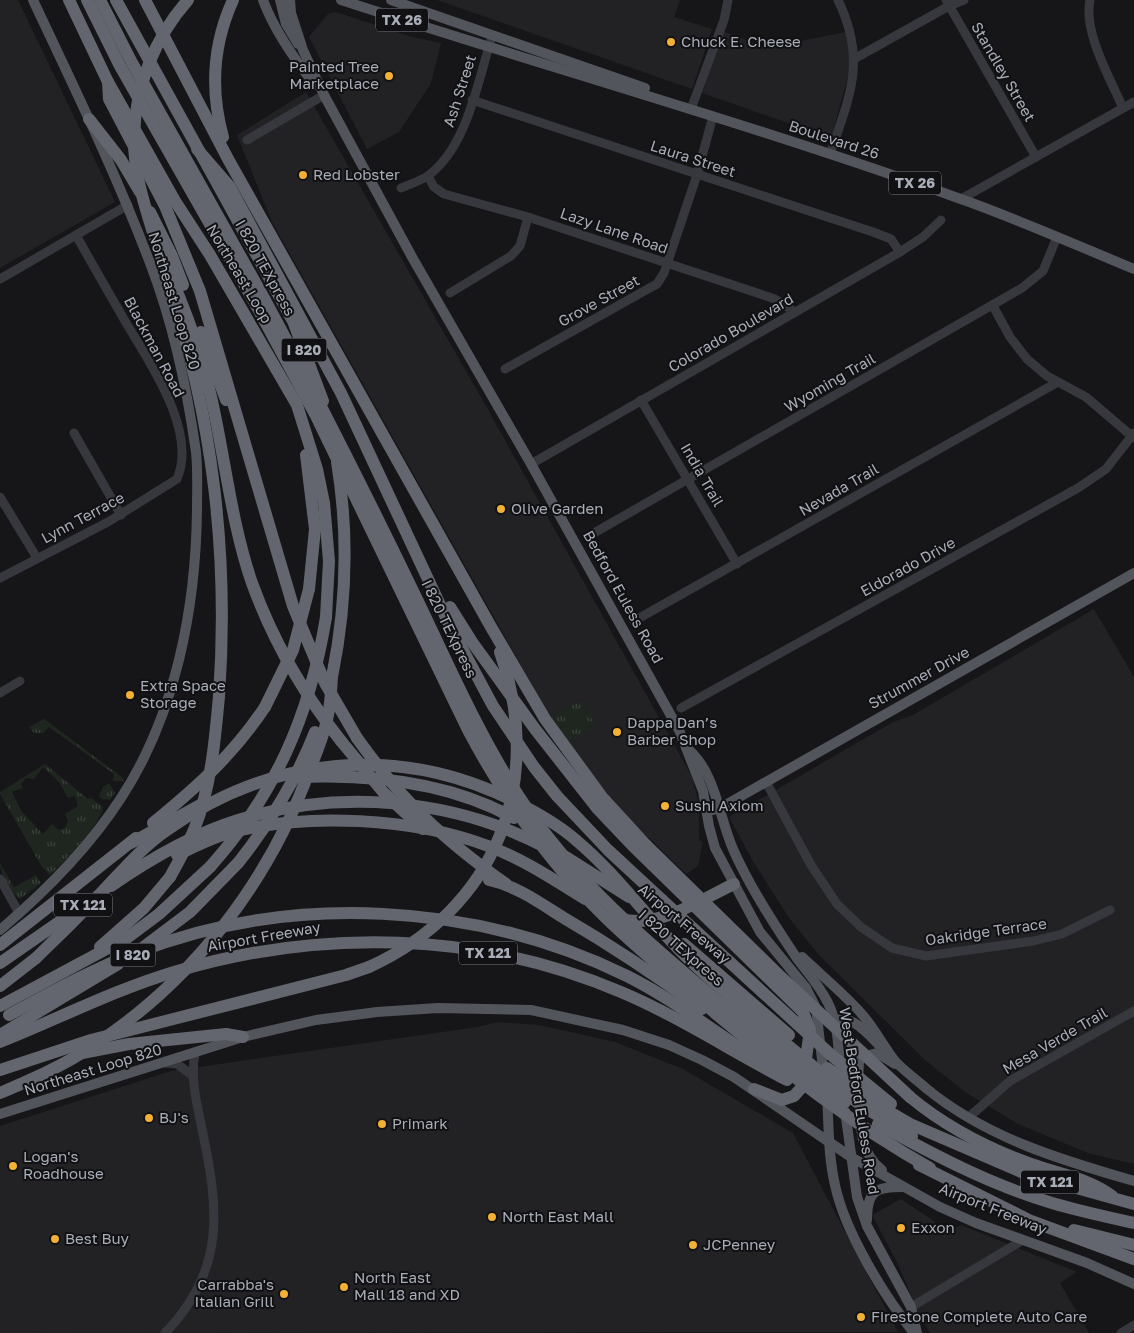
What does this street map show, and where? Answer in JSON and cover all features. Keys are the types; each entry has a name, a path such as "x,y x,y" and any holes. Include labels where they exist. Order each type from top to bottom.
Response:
{"highway":[{"name":"Northeast Loop","path":"3,1013 79,965 127,938 159,914 210,867 258,807 292,743 312,688 326,617 329,561 324,503 317,469 297,404 210,255 175,201 108,82 68,0"},
{"name":"I 820 TEXpress","path":"87,0 120,66 325,411 477,724 518,795 540,826 606,903 810,1078 878,1124 921,1148 980,1176 1025,1194 1051,1203 1134,1223"},
{"name":"I 820 TEXpress","path":"100,0 260,302 468,730 486,763 533,835 576,886 619,930 809,1090"},
{"name":"Northeast Loop","path":"116,0 293,321 322,399 334,441 346,536 344,608 340,641 332,677"},
{"path":"145,0 228,159 491,627 545,719 602,797 646,845 781,977 910,1097 944,1122 985,1145 1044,1169 1098,1185 1118,1200"},
{"path":"79,965 144,908 170,877 194,828 212,761 221,668 222,598 215,499 198,386 189,350 146,210 136,161 134,137 140,90 156,48 170,22 188,0"},
{"path":"228,159 219,124 214,83 217,47 233,0"},
{"path":"108,82 109,99 165,206 200,291 293,606 325,683 357,738 379,769 424,820 473,861 506,884 632,959 712,1016 787,1080"},
{"path":"89,119 121,160 172,256 222,391 248,453"},
{"path":"197,149 230,187 323,359 341,393 467,660 492,706 518,745 582,824 662,900 889,1107"},
{"path":"159,252 174,282 198,348 216,418 236,525 252,582 266,619 283,655 317,710 384,793 411,818 478,872 489,880 506,884"},
{"path":"0,945 131,843 221,765 265,707 281,678 293,650 309,589 315,529 313,500 297,404"},
{"path":"418,558 428,566 459,623 472,642 568,772 597,808 635,848 803,1012 810,1030 802,1087 794,1096 782,1100 754,1090"},
{"path":"0,1070 91,1040 346,975 369,967 401,951 421,937 450,911 488,860 505,822 513,796 518,757 515,707 507,672 491,627"},
{"path":"0,1093 63,1064 118,1028 173,981 227,921 252,886 299,798 328,716 332,677"},
{"name":"I 820","path":"0,1035 152,942 190,912 238,863 269,822 296,776 324,708 332,677"},
{"path":"0,986 36,958 148,845 196,810 238,789 293,772 319,767 372,764 422,769 459,778 491,789 542,814 576,839 604,864 650,920 694,965 836,1086 912,1136 921,1148"},
{"path":"131,843 184,812 238,790 296,777 354,776 431,788 481,802 550,837 578,864"},
{"name":"Airport Freeway","path":"0,962 116,882 177,845 238,820 304,805 342,802 381,802 460,815 527,837 578,864 645,909 825,1066 889,1107"},
{"path":"116,882 124,883 177,855 228,834 278,824 355,822 438,832 489,846 536,869 611,914 626,920 640,922 665,917 734,884"},
{"path":"3,1013 136,952 204,931 254,921 318,914 397,914 488,928 535,940 598,963 656,992 770,1068 809,1090 883,1142 972,1190 1058,1225 1134,1245"},
{"name":"Airport Freeway","path":"0,1042 128,988 209,962 247,953 323,942 404,942 482,951 542,965 586,979 654,1008 787,1080 912,1162 1031,1221 1134,1259"},
{"path":"0,1075 47,1061 128,1044 226,1034 244,1037"},
{"name":"TX 121","path":"889,1107 933,1133 984,1158 1026,1174 1134,1204"}],"main road":[{"name":"Northeast Loop 820","path":"0,930 52,884 75,858 125,791 155,732 172,689 189,612 197,538 196,454 175,345 150,264 128,205 33,0"},
{"path":"254,0 268,12"},
{"name":"Bedford Euless Road","path":"263,0 268,12 302,68 324,95"},
{"path":"280,0 288,31 303,50"},
{"name":"Bedford Euless Road","path":"290,0 293,20 303,50 324,95 408,249 531,464 689,750 690,761 703,791 715,848 771,948 806,988 816,1008 820,1025 830,1138"},
{"path":"293,20 294,7 298,0"},
{"name":"Boulevard 26","path":"341,0 830,154 961,199 1134,269"},
{"name":"Boulevard 26","path":"391,0 642,87 691,109"},
{"name":"Strummer Drive","path":"707,812 766,782 1134,572"},
{"name":"West Bedford Euless Road","path":"689,750 697,757 707,776 734,851 749,880 785,941 829,1004 834,1019 857,1197 867,1226 911,1307 916,1333"},
{"path":"734,884 749,880"},
{"path":"785,941 856,1007 878,1034 896,1061"},
{"name":"Airport Freeway","path":"195,1054 244,1037 316,1020 377,1012 438,1008 531,1010 623,1030 669,1045 702,1060 830,1138 851,1157 940,1207 1087,1263 1134,1284"},
{"path":"820,1025 834,1019 846,1018 854,1022 905,1070 940,1099 994,1132 1035,1150 1134,1181"},
{"path":"905,1070 877,1053 868,1054 862,1057 859,1062 858,1089 863,1140 867,1155 876,1165 905,1187"},
{"name":"Northeast Loop 820","path":"0,1114 195,1054"},
{"name":"West Bedford Euless Road","path":"830,1138 834,1183 844,1214 899,1314 916,1333"},
{"path":"867,1226 867,1212 871,1195 882,1187 905,1187"}],"street":[{"path":"691,109 724,20 728,0"},
{"path":"830,154 848,100 854,59 853,40 838,0"},
{"path":"854,59 948,3 964,0"},
{"path":"1090,0 1087,12 1090,30 1122,108"},
{"name":"Standley Street","path":"948,3 1036,157"},
{"name":"Ash Street","path":"401,188 428,176 458,141 493,34"},
{"path":"247,140 324,95"},
{"name":"Laura Street","path":"472,100 873,232 891,239 900,252"},
{"path":"961,199 1134,102"},
{"name":"Grove Street","path":"505,369 646,290 661,279 697,175 713,116"},
{"name":"Lazy Lane Road","path":"428,176 434,187 444,194 528,217 775,299 795,312"},
{"path":"0,279 128,205"},
{"path":"450,293 511,256 520,246 528,217"},
{"name":"Colorado Boulevard","path":"531,464 900,252 923,237 941,220"},
{"name":"Blackman Road","path":"76,235 165,391 179,436 182,462 177,479"},
{"name":"Wyoming Trail","path":"594,532 689,480 1022,288 1043,272 1057,237"},
{"path":"993,306 1010,337 1027,359 1047,376 1086,397 1133,435"},
{"name":"Nevada Trail","path":"634,621 1058,382"},
{"name":"India Trail","path":"641,400 737,564"},
{"path":"74,433 121,515"},
{"name":"Eldorado Drive","path":"681,708 1078,488 1106,468 1133,435"},
{"name":"Lynn Terrace","path":"0,578 121,515 177,479"},
{"path":"0,497 36,558"},
{"path":"0,692 20,681"},
{"name":"Oakridge Terrace","path":"766,782 811,864 837,904 861,927 892,948 926,956 1033,941 1062,934 1110,910"},
{"path":"0,879 20,913"},
{"name":"Mesa Verde Trail","path":"969,1117 1010,1081 1134,1011"},
{"path":"165,1333 191,1304 208,1266 212,1246 212,1196 192,1075 195,1054"},
{"path":"165,1063 177,1064 192,1075"},
{"path":"911,1307 1023,1240"},
{"path":"1121,1333 1134,1325"}],"shaded area":[{"path":"0,0 18,0 115,202 0,268"},
{"path":"437,0 680,0 674,17 712,29 692,89"},
{"path":"336,12 412,37 441,43 431,83 399,132 367,149 309,37 328,14"},
{"path":"723,31 766,48 845,32 850,53 849,73 831,138 702,93"},
{"path":"306,92 486,406 692,777 699,804 699,840 703,842 698,866 686,874 626,816 594,778 569,742 580,700 550,717 272,222 237,135"},
{"path":"1094,609 1134,677 1134,1164 1088,1153 1018,1124 965,1092 924,1059 819,955 789,918 754,863 729,817 893,722 913,715"},
{"name":"North East Mall","path":"497,1022 539,1025 615,1042 683,1069 793,1133 898,1332 0,1333 0,1126 171,1071 478,1027"},
{"path":"901,1199 934,1221 943,1235 961,1225 1077,1272 1060,1283 1089,1333 930,1333 917,1310 898,1264 872,1215"}],"green space":[{"path":"580,700 596,726 569,742 550,717"},
{"path":"44,719 119,775 124,779 123,781 113,781 114,774 49,727 43,733 34,733 29,727"},
{"path":"45,764 88,799 91,798 103,807 101,815 89,833 50,875 42,867 0,792","holes":["43,767 59,782 68,798 75,796 78,806 65,814 68,821 65,828 59,830 52,824 43,834 22,812 12,792 23,788 21,784 26,778 34,779"]},
{"path":"109,783 115,793 110,800 102,799 99,796 103,787"},
{"path":"0,863 14,887 36,875 41,883 20,899 6,883"}],"place":[{"name":"Chuck E. Cheese","path":"671,42"},
{"name":"Painted Tree Marketplace","path":"389,76"},
{"name":"Red Lobster","path":"303,175"},
{"name":"Olive Garden","path":"501,509"},
{"name":"Extra Space Storage","path":"130,695"},
{"name":"Dappa Dan’s Barber Shop","path":"617,732"},
{"name":"Sushi Axiom","path":"665,806"},
{"name":"BJ's","path":"149,1118"},
{"name":"Primark","path":"382,1124"},
{"name":"Logan's Roadhouse","path":"13,1166"},
{"name":"North East Mall","path":"492,1217"},
{"name":"Exxon","path":"901,1228"},
{"name":"Best Buy","path":"55,1239"},
{"name":"JCPenney","path":"693,1245"},
{"name":"North East Mall 18 and XD","path":"344,1287"},
{"name":"Carrabba's Italian Grill","path":"284,1294"},
{"name":"Firestone Complete Auto Care","path":"861,1317"}]}
